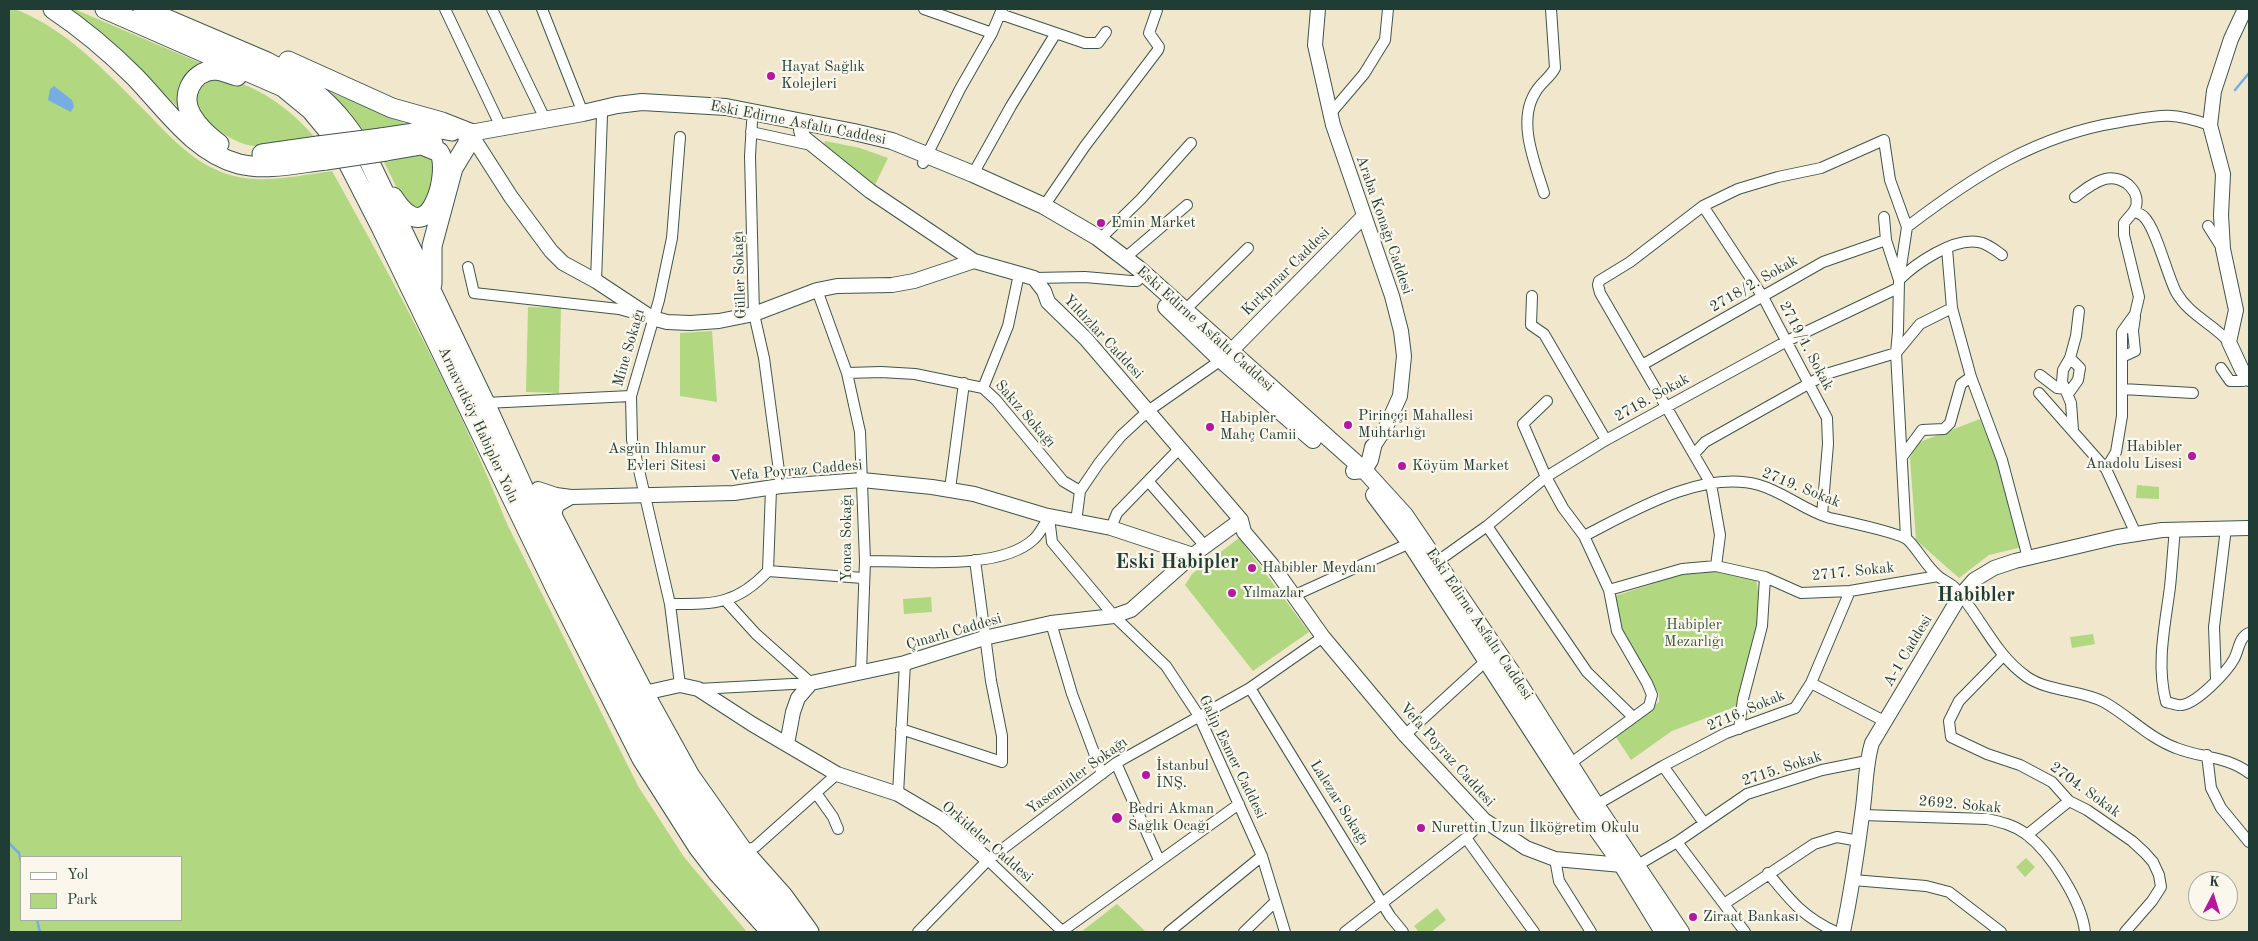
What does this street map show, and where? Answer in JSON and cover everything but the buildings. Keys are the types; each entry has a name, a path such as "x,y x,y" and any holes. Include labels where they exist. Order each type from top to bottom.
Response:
{"highway":[{"path":"53,9 116,59 191,137 215,155 240,164 275,166 322,153"},
{"name":"Arnavutköy Habipler Yolu","path":"105,9 283,87 310,110 344,153 556,589 642,759 698,847 718,873 770,932"},
{"path":"143,9 216,40 234,42 282,58 392,108 442,122 470,133"},
{"name":"Arnavutköy Habipler Yolu","path":"216,40 267,62 304,82 336,111 360,144 485,403 550,525 654,747 689,805 742,877 794,932"},
{"path":"310,110 238,76 214,70 196,77 189,85 186,99 191,115 203,130 222,146 240,153 257,155 322,153 383,144 441,129 470,133"},
{"path":"383,144 422,145 470,133"},
{"path":"436,300 431,274 432,246 453,168 467,145 470,133"},
{"path":"370,163 406,214 414,218 422,218 427,215 434,203 443,162 439,152 422,145"},
{"path":"485,403 510,436 538,488 550,525 612,633 690,776 743,851 783,896 809,932"}],"main road":[{"name":"Araba Konağı Caddesi","path":"1318,9 1315,45 1330,114 1397,314 1405,367 1400,396 1386,427 1373,447"},
{"path":"2245,9 2230,39 2214,91 2210,125 2222,174 2221,215 2224,249 2236,310 2229,342 2242,370 2249,378"},
{"name":"Eski Edirne Asfaltı Caddesi","path":"470,133 642,102 712,105 752,122"},
{"name":"Eski Edirne Asfaltı Caddesi","path":"583,113 594,117 628,111 654,110 696,113 752,122 802,126 973,174 1044,206 1100,239 1125,258 1141,277 1355,468 1405,516 1438,561 1570,763 1596,805 1663,932"},
{"path":"802,126 803,137 870,191 974,261 1034,278"},
{"path":"470,133 511,197 551,251 563,263 596,280 652,318 667,322 720,321 754,314 818,290 837,286 892,285 914,281 974,261"},
{"name":"Eski Edirne Asfaltı Caddesi","path":"924,159 1063,228 1141,277 1185,310 1227,355 1320,446 1355,468 1410,543 1582,810 1681,932"},
{"name":"Kırkpınar Caddesi","path":"1227,355 1364,216"},
{"name":"Yıldızlar Caddesi","path":"1034,278 1044,291 1048,302 1086,339 1241,520 1244,532 1272,565 1293,596"},
{"path":"1355,468 1370,460 1373,447"},
{"name":"Vefa Poyraz Caddesi","path":"538,488 556,495 571,497 646,496 734,493 776,487 862,480 950,489 974,494 1049,517 1110,528 1194,555"},
{"path":"550,525 557,505 571,497"},
{"name":"Çınarlı Caddesi","path":"811,683 905,663 984,638 1051,623 1114,616 1130,610 1205,546 1241,520"},
{"name":"A-1 Caddesi","path":"1843,932 1859,841 1867,760 1872,742 1960,596 1974,580 1994,568 2028,558 2136,534 2175,529 2249,528"},
{"name":"Vefa Poyraz Caddesi","path":"1293,596 1323,637 1405,735 1484,820 1526,848 1555,859 1629,866"},
{"path":"787,744 793,712 798,698 811,683"},
{"name":"Çınarlı Caddesi","path":"644,693 680,685 698,689"},
{"name":"Orkideler Caddesi","path":"698,689 837,774 898,794 942,820 988,860"},
{"path":"783,896 820,932"}],"street":[{"path":"445,9 501,127"},
{"path":"492,9 545,119"},
{"path":"542,9 583,113"},
{"path":"924,9 992,32"},
{"path":"1330,114 1364,74 1385,40 1388,9"},
{"path":"1544,192 1528,127 1530,106 1534,94 1555,68 1551,9"},
{"path":"1044,206 1085,146 1158,50 1149,33 1157,10"},
{"path":"924,159 1001,12 1056,33 1094,44 1102,39 1106,32"},
{"path":"973,174 1011,106 1056,33"},
{"path":"596,280 602,115"},
{"path":"1908,227 1983,173 2028,149 2066,135 2090,127 2152,115 2177,116 2210,125"},
{"path":"752,122 813,145"},
{"name":"Güller Sokağı","path":"752,122 754,314 764,358 776,487 768,571"},
{"name":"Mine Sokağı","path":"680,137 672,238 659,300 652,318 631,396 632,440 670,604 680,685"},
{"path":"1716,566 1720,535 1712,484 1600,293 1598,289 1599,281 1630,262 1704,206 1738,189 1778,177 1821,168 1884,140 1890,180 1908,227 1898,284 1896,353 1906,537 1938,576 1953,586 2003,656 2028,678 2054,689 2103,701 2141,730 2176,748 2207,755 2240,766 2249,773"},
{"path":"1100,239 1141,199 1191,143"},
{"path":"2075,197 2092,185 2107,178 2120,180 2132,188 2137,196 2137,206 2124,223 2124,235 2139,296 2135,314 2122,332 2122,416 2116,452 2106,469"},
{"path":"1125,258 1187,205"},
{"name":"2719/1. Sokak","path":"1704,206 1763,297 1827,418 1828,444 1822,516"},
{"path":"2134,211 2145,217 2159,246 2176,290 2187,309 2218,330 2229,342"},
{"path":"1884,217 1886,240 1898,284"},
{"path":"2208,226 2224,249"},
{"name":"2718/2. Sokak","path":"1642,365 1823,262 1886,240"},
{"name":"2718. Sokak","path":"1438,561 1487,526 1546,477 1606,440 1666,407 1787,341 1898,284 1913,266 1958,243 1981,242 2002,255"},
{"path":"1185,310 1248,248"},
{"path":"1947,249 1952,308 1971,377 2002,460 2028,558"},
{"path":"468,266 474,293 619,309 652,318"},
{"path":"983,388 1008,326 1018,274"},
{"path":"1034,278 1141,277"},
{"name":"Yonca Sokağı","path":"818,290 847,373 860,432 865,561 863,578 862,672"},
{"path":"1532,296 1532,325 1544,334 1606,440"},
{"path":"1695,453 1705,442 1826,374 1896,353 1920,324 1952,308"},
{"path":"2072,430 2071,404 2062,382 2063,370 2070,358 2080,311"},
{"path":"1076,522 1080,491 1099,463 1121,436 1148,411 1227,355"},
{"path":"2067,392 2078,380 2080,368 2070,358"},
{"path":"2221,368 2230,381 2244,381 2249,378"},
{"name":"Sakız Sokağı","path":"847,373 915,374 983,388 996,400 1063,481 1080,491"},
{"path":"2040,375 2057,388 2067,392"},
{"path":"1902,457 1922,430 1944,429 1950,423 1961,384 1971,377"},
{"path":"950,489 964,383"},
{"path":"2122,389 2193,393"},
{"path":"2039,393 2106,469 2136,534"},
{"path":"485,403 631,396"},
{"path":"1546,401 1523,424 1546,477 1563,508 1584,536 1609,590 1617,631 1647,683 1652,696 1649,706 1570,763"},
{"path":"1110,528 1117,513 1180,448"},
{"path":"1148,480 1160,491 1205,546"},
{"name":"2719. Sokak","path":"1584,536 1651,502 1712,484 1737,480 1761,486 1822,516 1906,537"},
{"path":"865,561 937,562 975,560 1008,554 1034,539 1049,517"},
{"name":"Galip Esmer Caddesi","path":"1049,517 1052,542 1114,616 1166,666 1199,716 1262,856 1285,932"},
{"path":"1487,526 1587,672 1632,717"},
{"path":"2216,680 2214,627 2226,528"},
{"path":"2175,529 2170,588 2161,637 2162,685 2166,702 2182,705 2198,697 2226,672 2235,657 2238,645 2245,634 2249,633"},
{"path":"1293,596 1410,543"},
{"path":"901,730 1002,762 1002,736 984,638 975,560"},
{"name":"2717. Sokak","path":"1609,590 1682,569 1716,566 1765,576 1800,593 1850,591 1938,576"},
{"path":"670,604 699,604 726,601 757,583 768,571 863,578"},
{"path":"1739,729 1743,699 1762,626 1765,576"},
{"name":"2716. Sokak","path":"1596,805 1662,766 1739,729 1796,708 1811,683 1850,591"},
{"path":"726,601 756,634 811,683"},
{"path":"1051,623 1072,694 1102,774"},
{"name":"Yaseminler Sokağı","path":"918,932 988,860 1116,763 1250,688 1323,637"},
{"name":"2704. Sokak","path":"2003,656 1959,701 1949,720 1951,737 1987,754 2020,765 2052,782 2070,801 2087,810 2132,841 2153,862 2159,875 2161,887 2152,901 2125,932"},
{"path":"1405,735 1487,660"},
{"path":"898,794 905,663"},
{"name":"Çınarlı Caddesi","path":"698,689 811,683"},
{"path":"1811,683 1884,721"},
{"name":"Lalezar Sokağı","path":"1250,688 1383,904 1403,932"},
{"path":"2207,755 2211,788 2221,808 2249,842"},
{"name":"2715. Sokak","path":"1629,866 1676,842 1747,794 1822,770 1867,760"},
{"path":"1116,763 1159,860"},
{"path":"1662,766 1704,823"},
{"path":"743,851 755,847 837,774"},
{"path":"816,794 833,817 838,829"},
{"path":"2027,835 2070,801"},
{"path":"1062,932 1159,860 1239,804"},
{"name":"2692. Sokak","path":"1862,815 1987,819 2004,822 2027,835 2052,862 2081,913 2085,932"},
{"path":"1345,932 1466,838 1484,820"},
{"path":"1724,904 1814,844 1836,837 1859,841"},
{"path":"1466,838 1534,932"},
{"path":"1676,842 1745,932"},
{"path":"1169,932 1262,856"},
{"path":"1555,859 1559,881 1591,932"},
{"name":"Orkideler Caddesi","path":"988,860 1062,932"},
{"path":"1768,873 1796,907 1820,925 1836,932"},
{"path":"1853,880 1926,886 1949,892 2001,932"},
{"path":"1244,932 1275,902"}],"green space":[{"path":"9,9 29,15 68,39 106,72 183,148 207,165 234,176 258,179 283,178 332,171 426,345 468,434 507,524 638,786 684,857 747,932 9,932"},
{"path":"66,9 74,9 203,64 182,111 139,69"},
{"path":"217,78 246,86 273,100 296,118 317,140 265,147 248,145 224,134 203,116 197,105 197,95 203,86"},
{"path":"327,91 414,127 365,132 349,111"},
{"path":"825,141 860,148 888,158 875,185 824,145"},
{"path":"421,155 434,162 433,182 424,208 406,206 384,162"},
{"path":"528,307 561,308 559,393 526,392"},
{"path":"712,331 717,402 680,396 680,333"},
{"path":"1980,419 1997,462 2022,547 1989,555 1959,578 1916,540 1910,458 1917,443"},
{"path":"2137,485 2159,487 2159,499 2136,498"},
{"path":"1239,538 1309,632 1253,671 1185,585 1192,574"},
{"name":"Habipler Mezarlığı","path":"1716,570 1756,578 1762,617 1740,705 1672,731 1631,760 1614,734 1659,702 1659,694 1620,631 1612,597 1683,574"},
{"path":"931,597 932,612 904,614 903,599"},
{"path":"2093,634 2095,644 2072,648 2070,637"},
{"path":"2026,858 2035,867 2025,877 2016,867"},
{"path":"1117,904 1146,932 1081,932"},
{"path":"1437,908 1446,920 1431,932 1419,932 1414,926"}],"water":[{"path":"54,86 72,100 74,106 71,112 48,100 50,89"}],"waterway":[{"path":"2235,90 2249,73"},
{"path":"9,843 19,853 20,858"},
{"path":"37,921 40,932"}],"place":[{"name":"Hayat Sağlık Kolejleri","path":"771,76"},
{"name":"Emin Market","path":"1101,223"},
{"name":"Pirinççi Mahallesi Muhtarlığı","path":"1348,425"},
{"name":"Habipler Mahç Camii","path":"1210,427"},
{"name":"Habibler Anadolu Lisesi","path":"2192,456"},
{"name":"Asgün Ihlamur Evleri Sitesi","path":"716,458"},
{"name":"Köyüm Market","path":"1402,466"},
{"name":"Habibler Meydanı","path":"1252,568"},
{"name":"Yılmazlar","path":"1232,593"},
{"name":"İstanbul İNŞ.","path":"1146,775"},
{"name":"Bedri Akman Sağlık Ocağı","path":"1117,818"},
{"name":"Nurettin Uzun İlköğretim Okulu","path":"1421,828"},
{"name":"Ziraat Bankası","path":"1693,917"}],"district":[{"name":"Eski Habipler","path":"1177,563"},
{"name":"Habibler","path":"1976,596"}]}
